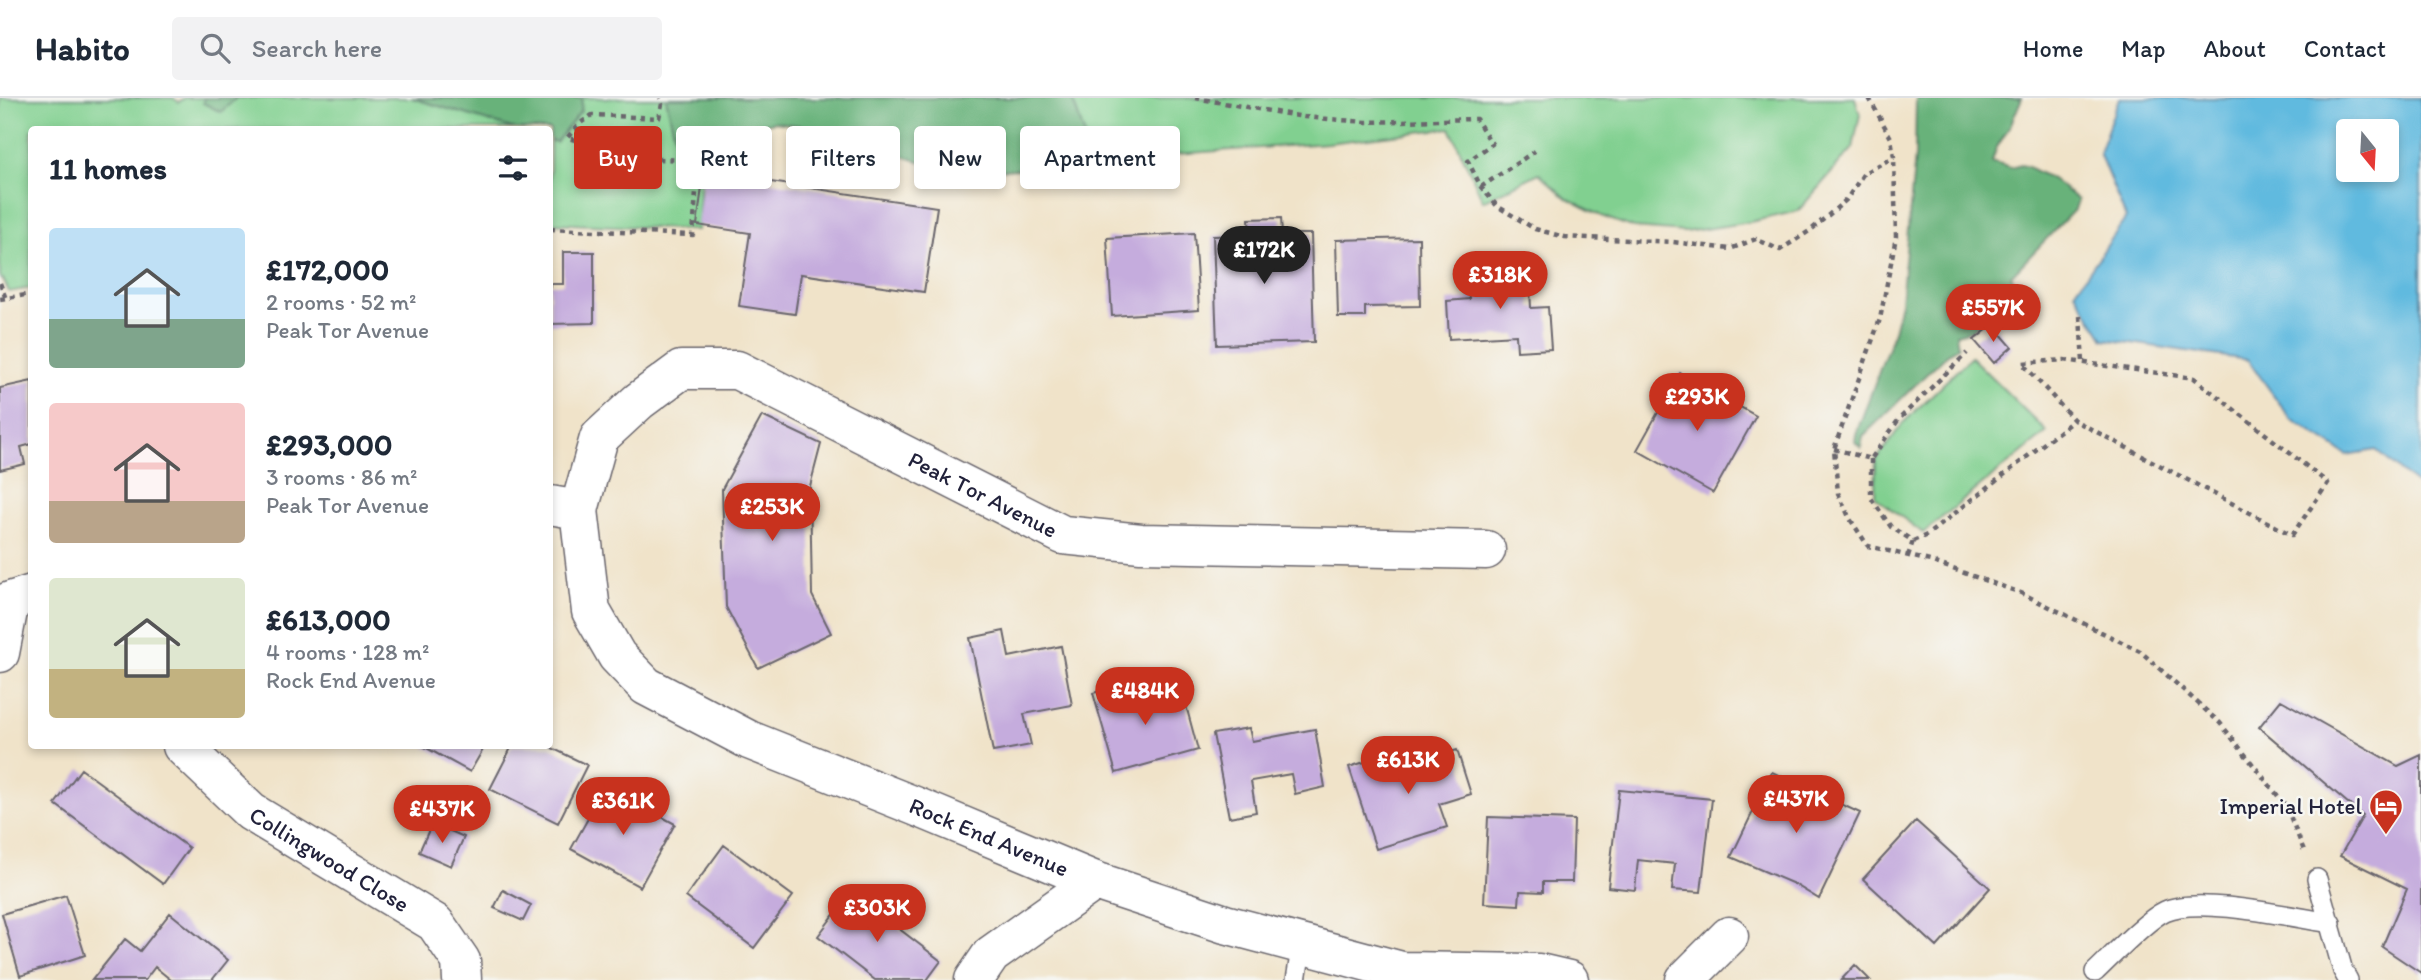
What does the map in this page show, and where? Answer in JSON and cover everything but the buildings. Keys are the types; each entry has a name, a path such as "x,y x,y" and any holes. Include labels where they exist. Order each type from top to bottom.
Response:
{"street":[{"name":"Peak Tor Avenue","path":"564,508 598,438 639,401 681,370 737,370 1063,535 1154,543 1486,550"},
{"name":"Rock End Avenue","path":"564,508 591,611 617,656 646,686 749,740 1095,881 1225,924 1299,962 1402,971 1539,973 1569,980"},
{"path":"0,653 14,598"},
{"name":"Collingwood Close","path":"185,749 251,812 435,923 461,961 463,980"},
{"path":"974,980 991,954 1095,881"},
{"path":"1685,980 1729,936"}],"lane":[{"path":"2317,879 2343,971 2348,980"},
{"path":"2095,972 2162,912 2181,906 2205,905 2331,923"}],"path":[{"path":"553,229 693,235 697,178 695,160 658,159 567,138 579,124 592,115 659,118 663,104 660,98"},
{"path":"1195,98 1304,117 1366,122 1476,119 1492,144 1468,162 1481,187 1497,206 1516,218 1535,229 1565,237 1673,242 1730,249 1756,239 1780,250 1811,230 1846,200 1864,173 1894,157"},
{"path":"1869,98 1891,138 1896,237 1882,305 1834,449 1838,493 1850,519 1868,546 1908,556 2021,593 2140,651 2220,723 2286,806 2317,879"},
{"path":"1481,187 1535,151"},
{"path":"0,283 3,299 28,295"},
{"path":"2080,316 2083,362"},
{"path":"1913,541 1891,527 1871,498 1871,459 1899,419 1966,353"},
{"path":"2064,360 2194,378 2328,483 2292,535 2074,420 2022,363 2064,360"},
{"path":"1908,556 1913,541 1927,535 2074,420"},
{"path":"1834,449 1871,459"}],"green space":[{"path":"0,98 173,98 179,102 184,98 204,98 204,103 221,112 236,98 412,98 505,126 28,126 28,289 9,292 0,278"},
{"path":"204,98 236,98 221,112 203,103"},
{"path":"412,98 582,98 581,111 556,142 553,141 553,126 505,126"},
{"path":"582,98 666,98 676,142 676,189 700,189 698,230 553,223 553,141 556,142 581,111"},
{"path":"666,98 1072,98 1081,126 1020,126 1020,169 1006,170 1006,126 914,126 914,160 900,155 900,126 802,126 776,122 750,126 676,126 676,142"},
{"path":"1072,98 1855,98 1860,114 1853,148 1798,211 1685,232 1634,228 1601,216 1565,197 1539,173 1483,201 1450,128 1328,143 1180,154 1180,126 1081,126"},
{"path":"1916,98 2022,98 1992,162 2010,168 2021,165 2028,167 2052,179 2078,200 2075,209 2011,276 2014,280 1991,303 1993,306 1972,330 1956,334 1958,346 1863,436 1861,448 1855,442 1856,434 1894,331 1901,302 1915,156"},
{"path":"1971,357 2047,432 1923,533 1875,497 1876,460 1904,422"}],"water":[{"path":"2119,98 2421,98 2421,488 2376,450 2347,455 2291,419 2248,360 2104,339 2075,292 2126,218 2099,153"}],"place":[{"name":"Imperial Hotel","path":"2386,836"}]}
